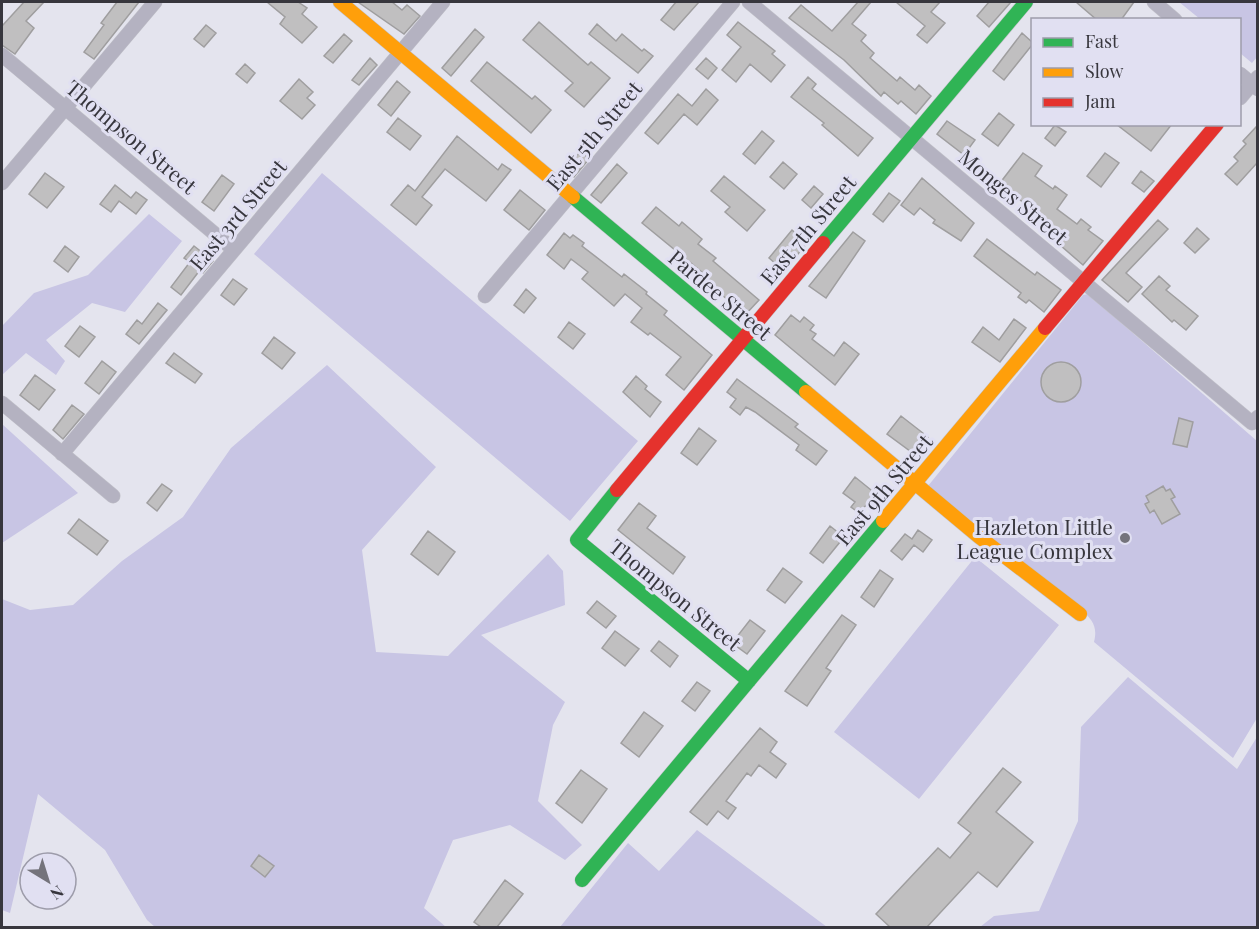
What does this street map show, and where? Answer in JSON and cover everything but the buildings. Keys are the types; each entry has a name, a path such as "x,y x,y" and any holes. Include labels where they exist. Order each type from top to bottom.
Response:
{"street":[{"path":"2,183 155,2"},
{"name":"Pardee Street","path":"340,2 915,484 978,536 1080,614"},
{"name":"East 3rd Street","path":"62,454 443,2"},
{"name":"East 5th Street","path":"485,296 733,2"},
{"name":"Monges Street","path":"749,2 1084,283 1255,420"},
{"name":"East 7th Street","path":"577,540 742,339 1026,2"},
{"path":"1154,2 1173,18"},
{"name":"Thompson Street","path":"2,55 234,250"},
{"path":"1241,75 1256,83 1241,96"},
{"name":"East 9th Street","path":"582,880 1215,126"},
{"path":"2,403 112,496"},
{"name":"Thompson Street","path":"577,540 749,681"}],"shaded area":[{"path":"1179,2 1257,2 1257,57 1252,63 1241,54 1241,18 1199,18"},
{"path":"322,173 638,441 570,521 254,254"},
{"path":"149,214 182,241 125,312 92,303 46,340 65,361 56,375 26,353 2,375 2,326 34,293 88,275"},
{"name":"Hazleton Little League Complex","path":"1088,294 1257,441 1257,718 1233,758 1094,642 1093,624 1082,610 928,486 1083,295"},
{"path":"327,365 436,467 362,550 376,652 448,656 548,554 563,571 565,605 481,635 565,702 553,725 538,801 582,845 565,860 510,825 453,840 424,908 446,927 155,927 147,920 105,850 38,794 25,851 18,851 18,879 10,913 2,910 2,599 30,610 73,605 122,561 183,517 231,448"},
{"path":"2,424 78,493 2,543"},
{"path":"975,557 1059,625 919,799 834,732"},
{"path":"1128,677 1237,769 1257,737 1257,927 980,927 994,916 1039,911 1078,821 1081,727"},
{"path":"697,830 827,927 560,927 628,843 659,871"}],"traffic: fast":[{"path":"823,243 1026,2"},
{"path":"573,197 806,392"},
{"path":"617,490 577,540 749,681"},
{"path":"582,880 883,521"}],"traffic: slow":[{"path":"340,2 573,197"},
{"path":"883,521 1045,328"},
{"path":"806,392 978,536 1080,614"}],"traffic: jam":[{"path":"1045,328 1215,126"},
{"path":"617,490 823,243"}],"place":[{"name":"Hazleton Little League Complex","path":"1125,538"}]}
